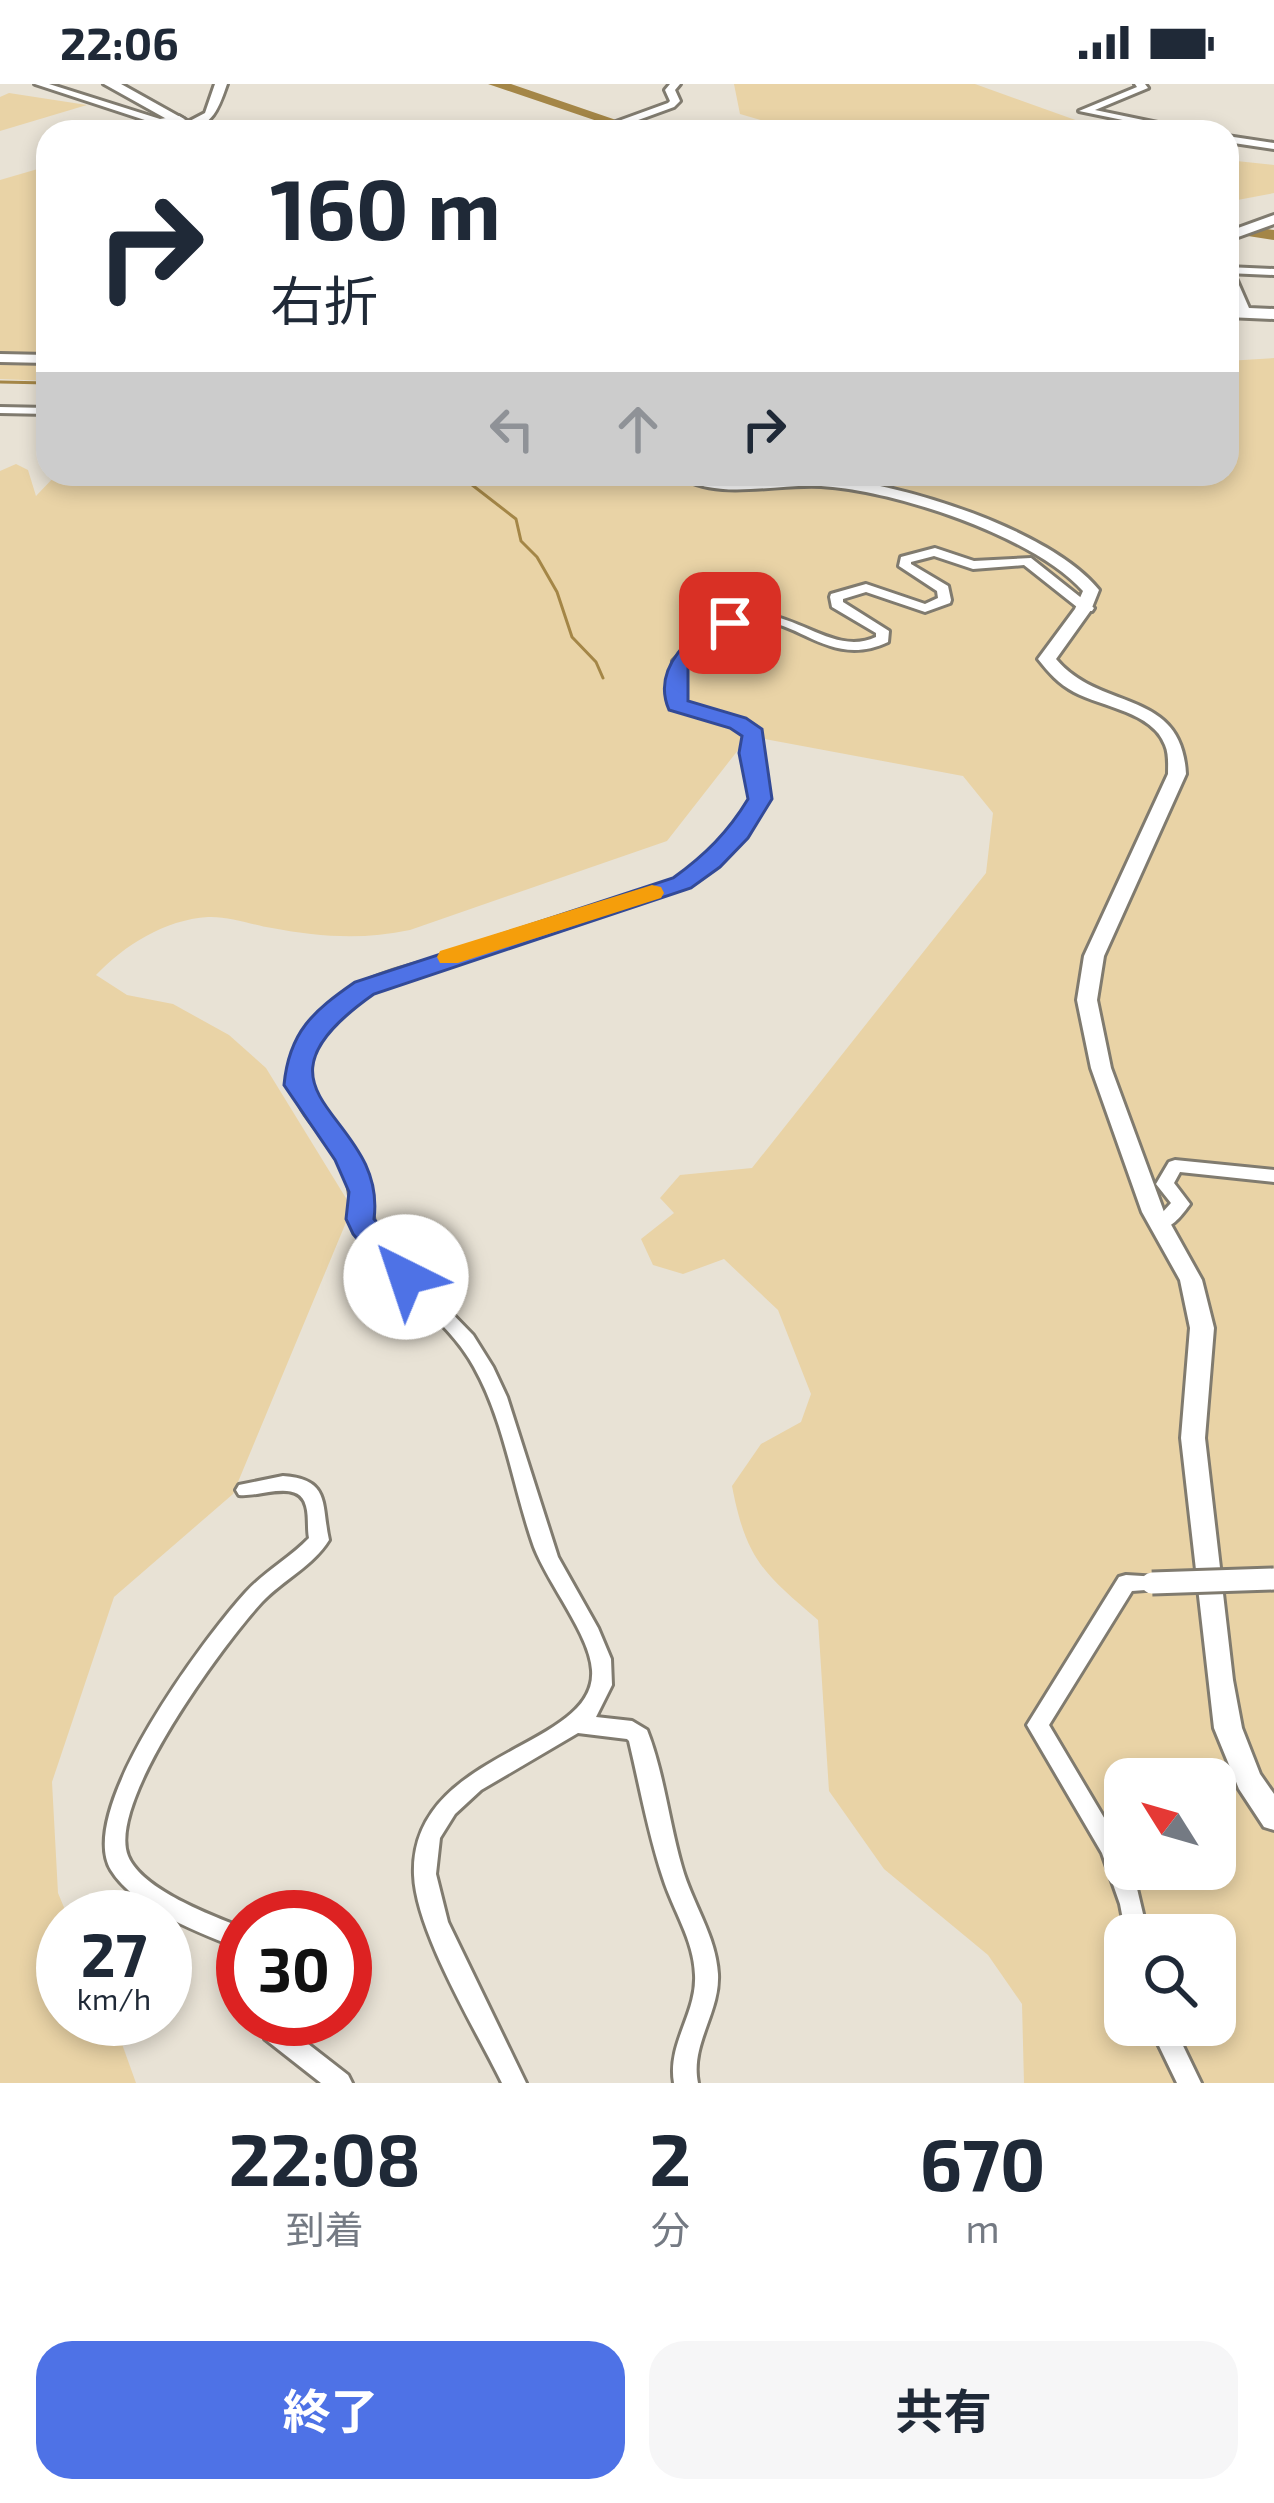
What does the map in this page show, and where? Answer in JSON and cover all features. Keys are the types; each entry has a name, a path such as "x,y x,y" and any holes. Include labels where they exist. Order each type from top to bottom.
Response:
{"main road":[{"path":"111,84 179,120"},
{"path":"1239,232 1274,219"},
{"path":"1239,312 1274,314"}],"street":[{"path":"40,84 154,120"},
{"path":"201,120 210,115 221,84"},
{"path":"630,120 671,105 675,101 670,90 675,84"},
{"path":"1132,120 1084,111 1143,88 1140,84"},
{"path":"1239,141 1274,146"},
{"path":"1239,273 1274,272"},
{"path":"0,358 36,359"},
{"path":"0,410 36,411"},
{"path":"867,486 1052,554 1082,573 1091,590 1087,608 1054,641 1047,659 1055,675 1150,717 1173,734 1180,756 1168,798 1089,973 1087,1000 1101,1068 1161,1224 1191,1280 1202,1328 1193,1438 1228,1728 1249,1780 1274,1818"},
{"path":"514,2083 447,1940 425,1875 427,1848 443,1814 466,1788 509,1758 578,1724 594,1705 603,1669 597,1647 548,1561 485,1371 466,1339 368,1234 360,1219 364,1192 348,1158 297,1085 301,1050 329,1012 364,988 682,883 711,862 739,833 760,799 751,753 754,734 738,723 677,705 675,682 678,664 730,623 776,616 849,648 874,646 883,640 882,631 837,604 836,597 866,588 926,608 935,606 945,600 943,589 905,566 914,554 925,552 973,565 1027,561 1087,608"},
{"path":"1161,1224 1181,1204 1165,1184 1175,1166 1274,1176"},
{"path":"216,1926 129,1875 116,1859 113,1841 140,1763 230,1624 275,1576 307,1556 319,1540 311,1494 285,1483 246,1490"},
{"path":"1134,1914 1131,1889 1099,1822 1038,1725 1126,1583 1274,1580"},
{"path":"578,1724 632,1730 639,1736 673,1877 690,1911 706,1977 699,2016 680,2066 686,2083"},
{"path":"286,2046 340,2083"},
{"path":"1171,2046 1189,2083"}],"shaded area":[{"path":"734,84 975,84 1076,120 760,120 740,114"},
{"path":"9,93 87,105 0,131 0,97"},
{"path":"1239,161 1274,165 1274,193 1239,200"},
{"path":"36,170 36,380 0,379 0,180"},
{"path":"1274,358 1274,2083 1024,2083 1022,2004 988,1955 884,1869 829,1791 818,1620 760,1563 744,1531 732,1486 761,1444 801,1422 811,1394 778,1310 724,1259 683,1274 653,1265 641,1239 674,1213 660,1198 680,1175 752,1168 986,873 993,813 963,776 749,736 667,841 393,933 324,935 224,918 192,919 146,936 96,975 127,995 173,1004 229,1035 266,1068 352,1208 233,1494 114,1597 52,1782 58,1890 36,1890 36,2046 123,2046 136,2083 0,2083 0,471 16,464 28,470 36,496 46,486 1239,486 1239,360"}],"waterway":[{"path":"496,84 608,120"},
{"path":"1254,232 1274,235"},
{"path":"0,382 36,383"},
{"path":"473,486 516,519 521,541 537,557 557,592 572,637 596,662 603,678"}],"slow traffic":[{"path":"449,957 652,893"}],"route":[{"path":"406,1277 368,1234 360,1219 364,1192 348,1158 297,1085 301,1050 329,1012 389,976 682,883 711,862 739,833 760,799 751,753 754,734 738,723 677,705 675,682 678,664 730,623"}]}
